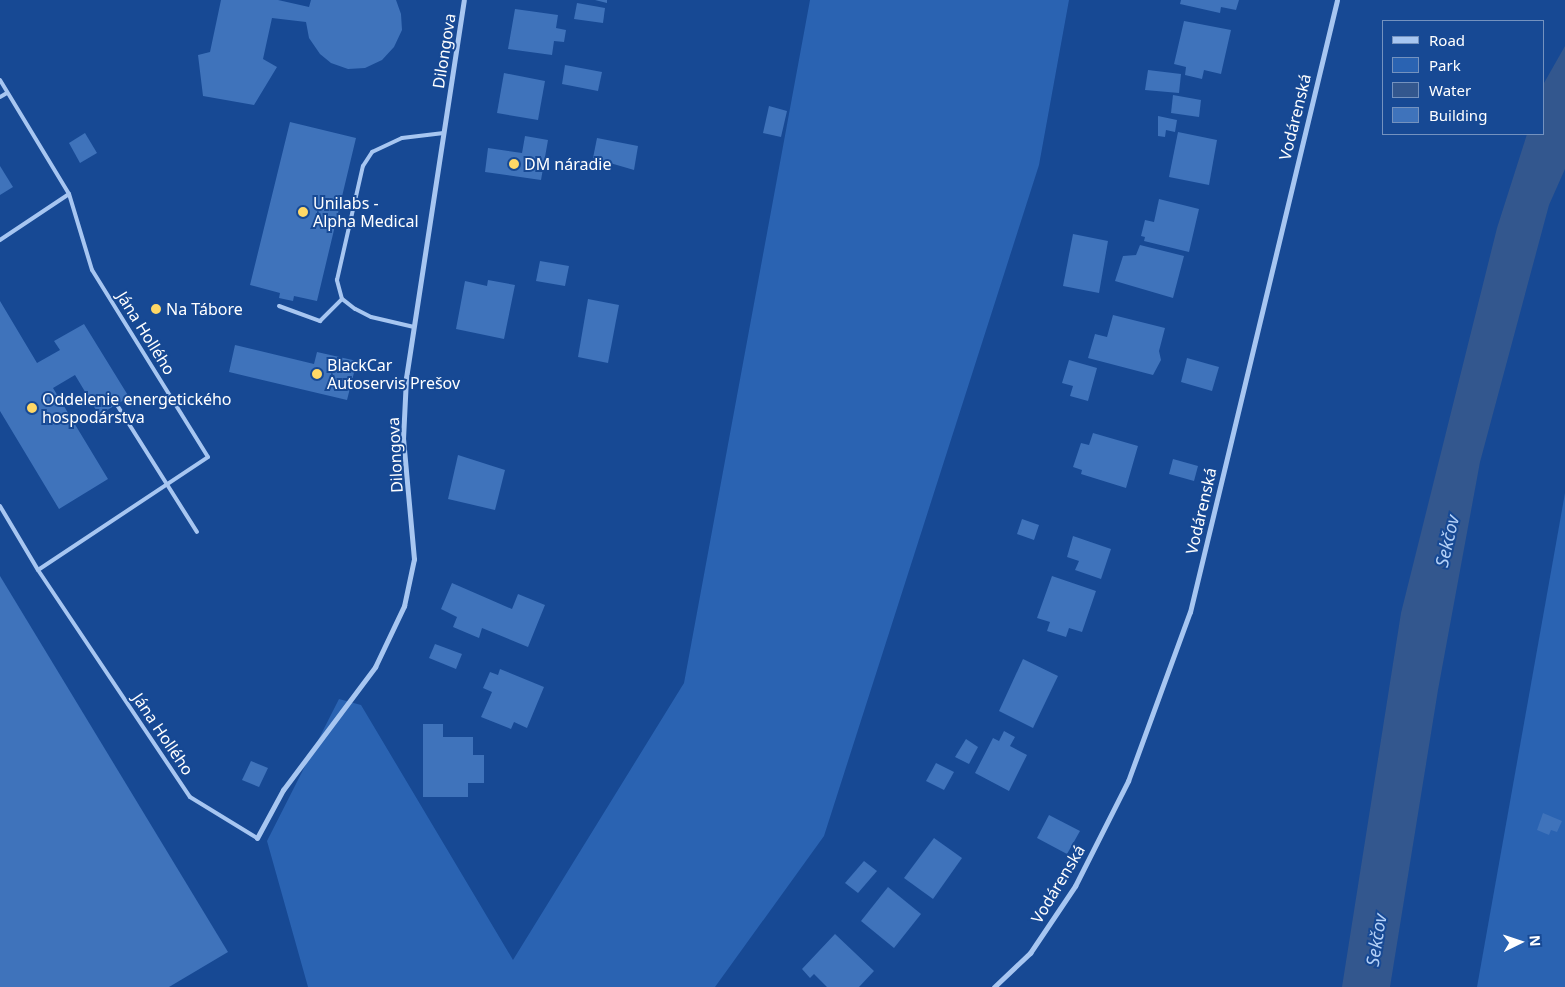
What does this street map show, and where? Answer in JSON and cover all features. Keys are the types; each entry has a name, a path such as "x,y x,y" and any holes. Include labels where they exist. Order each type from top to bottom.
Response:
{"street":[{"name":"Dilongova","path":"257,838 283,790 375,667 404,606 414,559 403,439 406,378 464,0"},
{"name":"Vodárenská","path":"994,987 1030,953 1075,886 1128,781 1190,612 1337,0"}],"lane":[{"name":"Jána Hollého","path":"0,80 69,194 92,270 208,457 38,570"},
{"path":"0,97 7,93"},
{"path":"415,327 371,317 342,299 337,280 363,166 372,152 386,143 444,133"},
{"path":"0,240 69,194"},
{"path":"279,306 320,321 342,299"},
{"path":"117,405 168,483 197,532"},
{"name":"Jána Hollého","path":"0,506 38,570 190,797 257,838"}],"green space":[{"path":"810,0 1069,0 1039,165 824,836 715,987 308,987 267,841 339,699 361,705 513,960 684,683"},
{"path":"1565,493 1565,987 1477,987"}],"water":[{"name":"Sekčov","path":"1565,46 1565,169 1549,205 1480,462 1438,690 1390,987 1342,987 1401,613 1497,228 1527,135 1545,135 1545,81"}],"building":[{"path":"221,0 278,0 309,7 311,0 396,0 401,14 402,30 394,47 382,60 365,68 348,69 331,63 320,54 309,38 306,22 272,18 263,59 277,67 254,105 203,96 198,55 210,52"},
{"path":"595,0 607,0 607,3"},
{"path":"1181,0 1239,0 1236,10 1221,7 1220,13 1180,4"},
{"path":"577,3 605,8 603,23 574,19"},
{"path":"515,9 558,15 556,28 566,30 564,42 554,41 552,55 508,49"},
{"path":"1184,21 1231,30 1221,74 1204,70 1202,79 1185,75 1186,67 1174,64"},
{"path":"565,65 602,72 598,91 562,84"},
{"path":"1148,70 1181,74 1179,93 1145,90"},
{"path":"504,73 545,81 538,120 497,113"},
{"path":"1173,95 1201,100 1199,117 1171,113"},
{"path":"769,106 787,111 781,137 763,133"},
{"path":"1158,116 1177,120 1175,132 1166,130 1165,137 1158,136"},
{"name":"Unilabs - Alpha Medical","path":"290,122 356,138 317,301 294,296 293,301 279,298 280,293 250,285"},
{"path":"1178,132 1217,140 1209,185 1169,177"},
{"path":"85,133 97,153 80,163 69,143"},
{"path":"525,136 548,140 541,180 485,172 488,148 522,153"},
{"path":"597,138 638,146 634,170 593,158"},
{"path":"0,166 13,187 0,195"},
{"path":"1159,199 1199,209 1189,252 1144,241 1145,237 1141,236 1145,220 1154,222"},
{"path":"1073,234 1108,241 1099,293 1063,286"},
{"path":"1140,245 1184,256 1173,298 1115,281 1123,256 1136,255"},
{"path":"540,261 569,266 565,286 536,281"},
{"path":"488,280 515,285 504,339 456,329 465,281 487,286"},
{"path":"588,299 619,305 608,363 578,357"},
{"name":"Oddelenie energetického hospodárstva","path":"0,301 37,363 60,350 54,341 84,324 129,397 99,415 75,375 53,388 108,479 59,509 0,411"},
{"path":"1113,315 1165,328 1159,351 1161,360 1153,375 1088,358 1095,334 1107,337"},
{"path":"235,345 314,364 317,352 357,361 347,400 229,372"},
{"path":"1187,358 1219,367 1212,391 1181,382"},
{"path":"1069,360 1097,368 1088,401 1070,396 1073,386 1062,383"},
{"path":"1093,433 1138,446 1126,488 1081,474 1082,470 1073,467 1081,443 1089,445"},
{"path":"458,455 505,470 495,510 448,499"},
{"path":"1173,459 1198,466 1194,481 1169,474"},
{"path":"1022,519 1039,525 1034,540 1017,534"},
{"path":"1073,536 1111,549 1101,579 1075,570 1079,561 1067,557"},
{"path":"0,576 228,952 169,987 0,987"},
{"path":"1052,576 1096,591 1082,632 1069,628 1066,637 1047,631 1050,622 1037,618"},
{"path":"452,583 512,609 518,594 545,605 528,647 482,628 479,638 453,627 457,617 441,609"},
{"path":"435,644 462,654 456,669 429,658"},
{"path":"1023,659 1058,676 1033,728 999,711"},
{"path":"500,669 544,687 527,728 514,722 511,729 481,717 492,692 483,688 490,672 498,675"},
{"path":"423,724 443,724 443,737 473,737 473,755 484,755 484,783 468,783 468,797 423,797"},
{"path":"1004,731 1015,737 1010,746 1027,755 1009,791 975,773 993,738 999,741"},
{"path":"966,739 978,747 969,764 955,757"},
{"path":"251,761 268,768 259,787 242,780"},
{"path":"936,763 954,772 944,790 926,781"},
{"path":"1543,813 1562,821 1557,832 1551,830 1549,835 1537,830"},
{"path":"1049,815 1080,831 1067,854 1037,838"},
{"path":"934,838 962,858 933,899 904,878"},
{"path":"864,861 877,871 858,893 845,883"},
{"path":"888,887 921,914 894,948 861,921"},
{"path":"835,934 874,971 859,987 827,987 814,974 810,978 802,969"}],"place":[{"name":"DM náradie","path":"514,164"},
{"name":"Unilabs - Alpha Medical","path":"303,212"},
{"name":"Na Tábore","path":"156,309"},
{"name":"BlackCar Autoservis Prešov","path":"317,374"},
{"name":"Oddelenie energetického hospodárstva","path":"32,408"}]}
